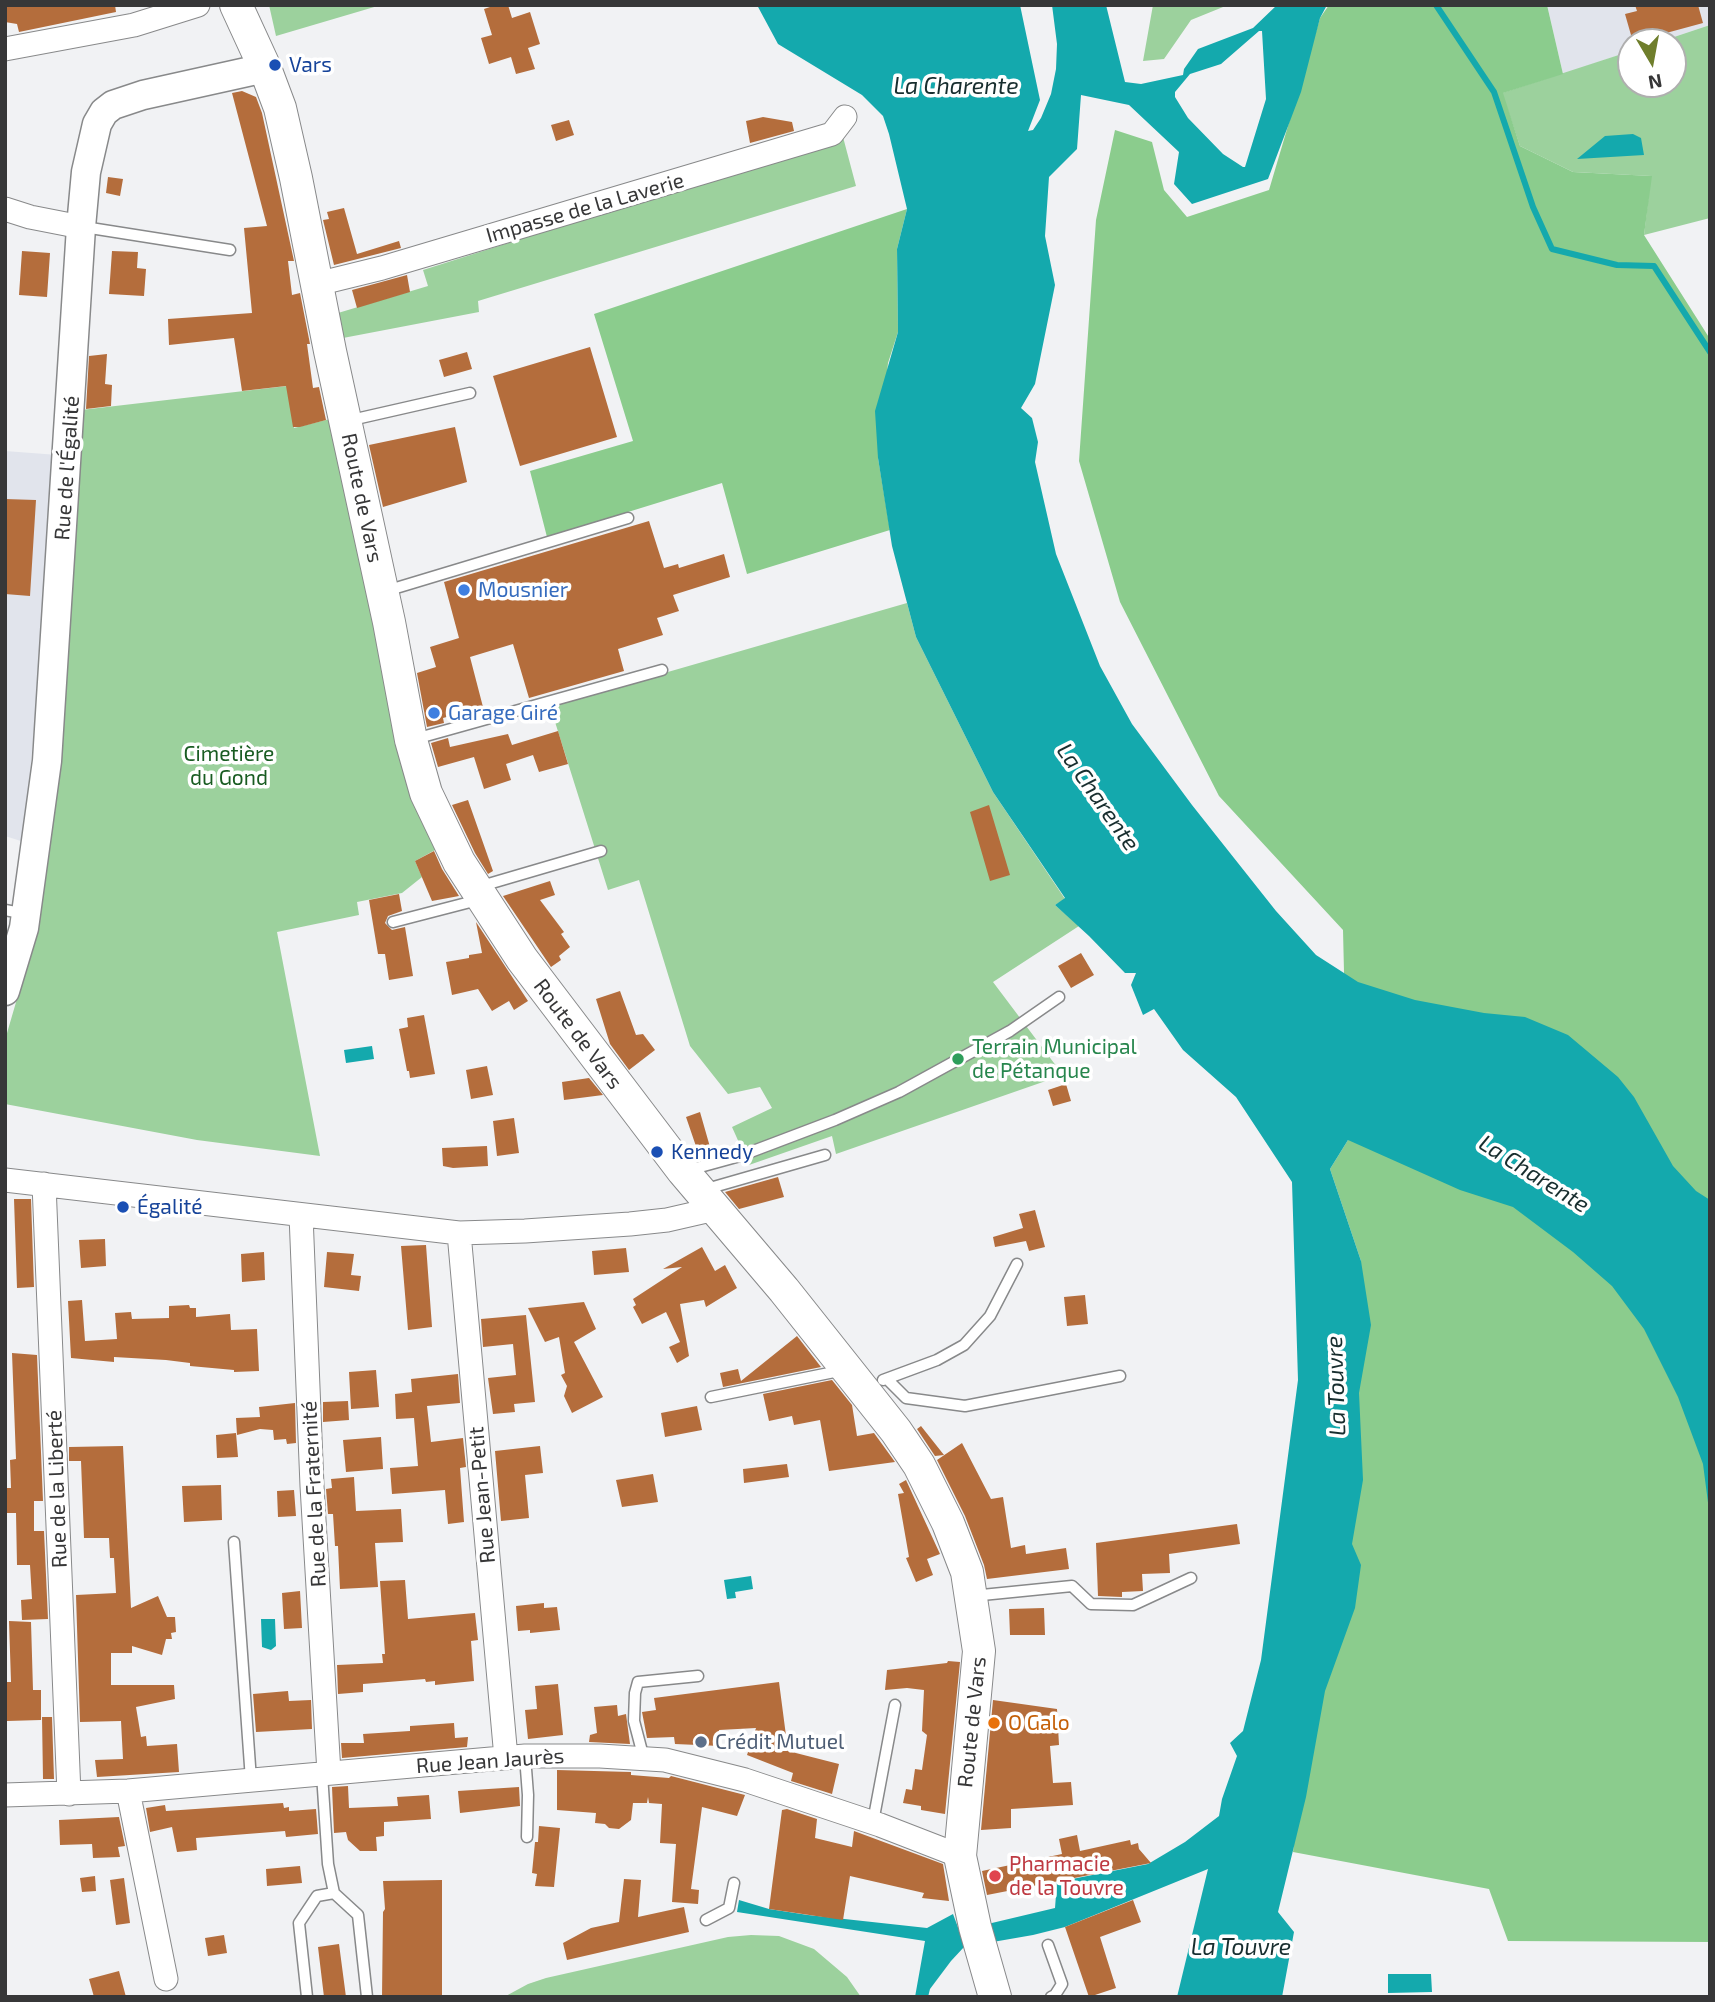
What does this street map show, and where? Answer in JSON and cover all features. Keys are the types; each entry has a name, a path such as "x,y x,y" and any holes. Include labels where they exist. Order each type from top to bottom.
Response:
{"main road":[{"name":"Route de Vars","path":"236,5 280,108 411,740 426,793 459,862 522,959 699,1191 865,1379 919,1465 948,1523 967,1572 979,1651 960,1856 995,1997"}],"street":[{"path":"5,50 136,15 198,5"},
{"name":"Rue de l'Égalité","path":"5,990 24,928 16,912 47,761 81,227 86,172 97,124 104,112 113,105 143,95 265,68"},
{"name":"Impasse de la Laverie","path":"317,284 395,264 832,134 845,117"},
{"path":"5,209 30,218 81,227"},
{"path":"5,1180 459,1233 525,1231 667,1220 699,1191"},
{"name":"Rue de la Liberté","path":"44,1184 69,1794"},
{"name":"Rue de la Fraternité","path":"301,1215 326,1774"},
{"name":"Rue Jean-Petit","path":"459,1233 515,1757"},
{"name":"Rue Jean Jaurès","path":"5,1795 128,1791 565,1754 665,1760 745,1780 873,1822 960,1856"},
{"path":"128,1791 166,1979"}],"lane":[{"path":"81,227 230,250"},
{"path":"345,422 470,393"},
{"path":"382,592 628,518"},
{"path":"411,740 662,670"},
{"path":"393,922 450,909 479,893 601,851"},
{"path":"699,1191 740,1156 899,1092 1010,1031 1059,997"},
{"path":"699,1191 825,1155"},
{"path":"711,1397 865,1379 937,1360 964,1345 990,1316 1017,1264"},
{"path":"865,1379 906,1398 965,1406 1120,1376"},
{"path":"234,1542 251,1780"},
{"path":"972,1596 1072,1586 1091,1604 1133,1605 1191,1578"},
{"path":"644,1759 634,1721 638,1682 698,1676"},
{"path":"873,1822 895,1705"},
{"path":"515,1757 528,1795 527,1837"},
{"path":"326,1774 328,1864 334,1893 358,1915 367,1997"},
{"path":"706,1920 729,1908 734,1883"},
{"path":"307,1997 299,1923 317,1895 334,1893"},
{"path":"1048,1944 1062,1984 1051,1997"}],"shaded area":[{"path":"1547,5 1710,5 1710,25 1687,33 1687,28 1617,28 1617,56 1563,74"},
{"path":"5,451 58,455 24,842 5,836"}],"green space":[{"path":"269,5 381,5 276,36"},
{"path":"1153,5 1228,5 1191,20 1164,59 1143,61"},
{"path":"1329,5 1547,5 1563,74 1503,93 1520,146 1573,172 1652,176 1644,235 1710,339 1710,1942 1508,1941 1489,1889 1293,1852 1361,1261 1330,1169 1348,1140 1343,930 1219,796 1120,602 1079,461 1096,220 1115,130 1152,142 1164,190 1187,217 1269,190 1320,18"},
{"path":"1710,25 1710,218 1644,235 1651,176 1573,172 1520,146 1502,93 1617,56 1617,98 1687,98 1687,33"},
{"path":"843,137 856,186 478,301 479,312 343,338 338,313 428,286 423,270"},
{"path":"907,209 897,249 898,332 888,363 878,458 890,530 747,574 722,483 547,537 530,471 633,441 594,314"},
{"name":"Cimetière du Gond","path":"287,386 294,428 330,419 437,849 415,861 422,877 402,893 357,902 359,915 277,932 320,1156 197,1140 5,1104 5,1040 28,961 81,410"},
{"path":"907,603 916,637 993,792 1065,899 1055,905 1079,926 993,982 1063,1075 836,1154 832,1136 749,1165 732,1127 772,1108 760,1087 728,1094 690,1046 639,880 608,890 550,706"},
{"path":"779,1936 814,1949 847,1977 861,1997 504,1997 546,1978 728,1937"}],"water":[{"path":"757,5 1020,5 1040,100 1028,131 1033,130 1041,118 1051,94 1056,69 1057,44 1052,5 1106,5 1125,82 1141,84 1183,75 1184,69 1198,49 1253,28 1277,5 1327,5 1320,18 1301,92 1268,179 1192,204 1174,184 1179,152 1129,105 1081,95 1077,149 1049,177 1045,236 1055,285 1035,384 1021,408 1032,418 1038,442 1035,462 1056,554 1100,666 1132,724 1276,911 1316,955 1358,982 1415,1000 1484,1013 1525,1017 1568,1035 1618,1077 1634,1097 1673,1166 1696,1191 1710,1200 1710,1518 1703,1464 1678,1397 1644,1329 1612,1286 1573,1252 1513,1207 1460,1190 1348,1140 1330,1169 1361,1261 1371,1325 1359,1393 1363,1480 1352,1544 1361,1565 1355,1608 1325,1691 1306,1797 1278,1912 1294,1932 1282,1997 1177,1997 1208,1869 1065,1927 964,1947 930,1989 928,1997 915,1997 925,1941 737,1912 739,1900 769,1909 808,1915 927,1928 953,1914 959,1930 975,1927 1055,1908 1057,1882 1148,1864 1185,1842 1219,1816 1237,1756 1230,1743 1243,1731 1261,1660 1298,1380 1292,1182 1236,1097 1183,1050 1154,1009 1143,1015 1131,985 1136,973 1125,973 1055,905 1065,898 993,792 916,637 892,546 878,458 875,411 898,332 897,249 907,209 883,116 862,95 778,44","holes":["1262,31 1266,99 1243,167 1223,154 1188,118 1175,97 1175,92 1190,74 1221,64"]},
{"path":"1633,134 1641,138 1644,155 1577,159 1605,136"},
{"path":"372,1046 374,1059 346,1063 344,1050"},
{"path":"751,1576 753,1589 735,1592 736,1598 727,1599 724,1580"},
{"path":"261,1619 275,1619 276,1646 271,1650 262,1647"},
{"path":"1388,1974 1431,1974 1432,1992 1388,1993"}],"building":[{"path":"5,5 115,5 116,12 19,32 17,24 5,22"},
{"path":"508,5 512,18 530,12 540,44 528,48 535,69 516,74 511,57 489,64 481,38 492,35 484,9"},
{"path":"1635,5 1698,5 1703,23 1685,28 1629,28 1625,14 1637,11"},
{"path":"242,91 256,97 262,113 294,261 288,261 292,295 300,293 310,344 307,344 313,388 319,387 326,420 300,427 293,427 286,386 242,391 234,338 169,345 168,319 252,313 244,228 267,226 232,93"},
{"path":"763,117 792,122 794,131 750,143 746,121"},
{"path":"569,120 574,135 556,141 551,125"},
{"path":"108,177 123,179 120,196 106,193"},
{"path":"344,208 357,254 399,241 401,248 334,265 323,220 329,219 327,212"},
{"path":"22,251 50,253 47,297 19,295"},
{"path":"112,251 138,252 137,268 146,269 144,296 109,294"},
{"path":"407,275 410,292 357,308 352,290"},
{"path":"590,347 617,437 520,466 493,376"},
{"path":"467,352 472,369 444,377 439,360"},
{"path":"107,354 105,384 112,385 111,406 86,409 89,356"},
{"path":"455,427 467,482 383,507 369,445"},
{"path":"5,499 36,500 30,596 5,594"},
{"path":"649,521 664,568 678,564 679,568 724,554 730,577 673,595 679,611 657,618 663,635 618,649 624,671 529,698 513,644 470,657 483,707 443,718 444,723 427,727 417,673 436,667 430,647 459,638 444,582"},
{"path":"558,731 568,764 539,772 533,755 506,764 511,780 484,789 474,757 438,767 431,743 448,738 450,747 508,734 512,745"},
{"path":"468,800 493,871 488,874 452,805"},
{"path":"989,805 1010,875 990,881 970,812"},
{"path":"434,851 459,896 432,901 415,861"},
{"path":"550,881 555,895 540,900 564,932 561,934 570,947 559,956 561,960 551,967 503,896"},
{"path":"399,894 402,911 388,916 385,923 392,930 405,927 413,976 389,980 385,954 378,954 369,900"},
{"path":"476,922 528,1001 514,1010 509,1001 492,1011 478,989 452,995 446,962 482,953"},
{"path":"1081,953 1094,975 1071,988 1058,966"},
{"path":"620,991 636,1035 643,1034 655,1050 629,1070 610,1044 596,999"},
{"path":"424,1015 435,1074 410,1078 399,1029 408,1027 407,1018"},
{"path":"487,1066 493,1095 471,1099 466,1070"},
{"path":"589,1078 603,1095 564,1100 562,1082"},
{"path":"1066,1084 1071,1101 1053,1106 1048,1090"},
{"path":"700,1112 712,1154 700,1158 686,1117"},
{"path":"514,1118 519,1153 497,1156 493,1121"},
{"path":"487,1146 488,1166 443,1166 442,1148"},
{"path":"778,1177 784,1197 739,1209 725,1192"},
{"path":"14,1199 31,1199 34,1287 17,1288"},
{"path":"1035,1210 1045,1247 1029,1251 1026,1241 995,1247 993,1237 1023,1228 1019,1214"},
{"path":"105,1239 106,1266 81,1268 79,1240"},
{"path":"426,1245 432,1327 408,1330 401,1246"},
{"path":"702,1247 715,1271 725,1265 737,1288 706,1307 704,1300 680,1304 689,1356 677,1363 669,1347 680,1342 666,1312 642,1324 633,1307 636,1305 633,1299 682,1267 663,1269"},
{"path":"626,1248 629,1272 594,1275 592,1251"},
{"path":"264,1252 265,1280 242,1282 241,1254"},
{"path":"327,1252 354,1254 351,1275 361,1276 359,1291 324,1287"},
{"path":"1085,1295 1088,1324 1067,1326 1064,1297"},
{"path":"82,1300 85,1341 117,1339 115,1313 131,1312 132,1319 169,1318 169,1306 189,1305 190,1308 196,1308 196,1317 230,1314 231,1330 257,1329 259,1371 234,1372 166,1360 114,1357 114,1362 71,1358 68,1301"},
{"path":"584,1302 596,1329 574,1342 603,1397 572,1413 564,1396 567,1386 561,1375 565,1373 559,1337 545,1342 528,1308"},
{"path":"526,1315 535,1402 514,1404 515,1412 493,1414 488,1378 516,1375 513,1344 483,1347 481,1319"},
{"path":"797,1336 821,1367 723,1387 720,1373 738,1369 741,1381"},
{"path":"12,1353 37,1355 43,1501 34,1501 34,1531 44,1531 48,1619 22,1620 21,1600 32,1599 30,1565 17,1565 16,1513 5,1513 5,1488 11,1488 10,1460 16,1459"},
{"path":"376,1370 379,1407 351,1409 349,1372"},
{"path":"458,1374 460,1403 427,1406 431,1442 463,1438 466,1467 460,1468 464,1522 448,1524 445,1490 392,1494 390,1468 418,1466 414,1418 396,1419 395,1394 412,1392 411,1379"},
{"path":"832,1380 852,1405 857,1436 874,1433 895,1462 829,1471 820,1420 794,1425 792,1416 769,1421 763,1394"},
{"path":"348,1401 349,1420 323,1422 323,1402"},
{"path":"295,1403 296,1443 287,1444 286,1439 274,1440 273,1430 260,1429 237,1435 236,1418 260,1417 259,1407"},
{"path":"697,1406 702,1430 665,1437 661,1413"},
{"path":"921,1426 944,1455 935,1456 917,1429"},
{"path":"236,1433 238,1457 217,1458 216,1435"},
{"path":"381,1437 383,1469 346,1472 343,1440"},
{"path":"962,1443 991,1499 1003,1497 1011,1548 1025,1545 1026,1554 1066,1548 1069,1569 987,1579 965,1516 937,1460"},
{"path":"123,1446 131,1608 158,1596 167,1617 175,1617 176,1632 171,1633 172,1639 166,1639 162,1655 132,1646 132,1653 111,1653 111,1685 174,1685 175,1699 136,1707 141,1737 146,1736 147,1746 177,1744 179,1772 97,1777 95,1760 123,1759 121,1721 80,1722 76,1595 116,1593 114,1558 110,1558 109,1538 84,1538 81,1461 69,1461 69,1447"},
{"path":"540,1446 543,1473 525,1475 529,1518 501,1521 495,1451"},
{"path":"787,1464 789,1477 744,1483 743,1469"},
{"path":"653,1474 658,1502 622,1507 616,1480"},
{"path":"354,1477 356,1511 401,1509 403,1542 375,1543 378,1587 340,1589 338,1546 335,1546 333,1514 328,1514 326,1489 332,1488 331,1479"},
{"path":"906,1480 940,1554 927,1559 933,1575 916,1582 906,1558 909,1557 898,1494 904,1493 899,1484"},
{"path":"221,1485 222,1520 184,1522 182,1486"},
{"path":"294,1490 296,1516 278,1517 277,1491"},
{"path":"1237,1524 1240,1544 1169,1554 1170,1573 1142,1574 1143,1591 1122,1592 1122,1597 1098,1596 1096,1543"},
{"path":"405,1580 408,1619 475,1613 478,1640 471,1641 474,1681 435,1685 435,1681 426,1682 425,1679 363,1684 363,1692 338,1694 337,1665 383,1663 382,1654 385,1654 380,1581"},
{"path":"300,1591 302,1628 284,1629 282,1593"},
{"path":"544,1603 544,1608 557,1607 560,1630 530,1633 530,1630 518,1631 516,1606"},
{"path":"1044,1608 1045,1635 1010,1635 1009,1609"},
{"path":"9,1621 31,1622 33,1690 41,1690 41,1720 7,1721 5,1682 11,1682"},
{"path":"948,1661 960,1662 945,1814 921,1810 921,1806 903,1803 906,1789 912,1790 915,1769 922,1770 927,1735 922,1731 924,1690 885,1690 887,1670"},
{"path":"779,1682 788,1751 839,1764 832,1794 791,1781 793,1773 747,1755 756,1728 719,1730 720,1746 675,1744 674,1737 647,1738 642,1712 656,1710 654,1698"},
{"path":"558,1684 563,1735 528,1739 525,1710 537,1709 535,1686"},
{"path":"288,1691 289,1701 311,1700 312,1729 256,1732 253,1694"},
{"path":"993,1700 1057,1709 1059,1745 1050,1746 1053,1783 1071,1782 1073,1805 1011,1809 1011,1828 981,1830"},
{"path":"617,1705 618,1716 626,1714 630,1744 589,1742 590,1735 597,1733 594,1707"},
{"path":"42,1717 52,1717 54,1779 43,1779"},
{"path":"454,1723 455,1738 468,1737 467,1747 342,1758 341,1743 364,1743 363,1734 410,1731 410,1726"},
{"path":"557,1770 631,1772 631,1775 669,1778 671,1776 745,1795 737,1816 702,1807 691,1889 699,1890 698,1904 672,1902 676,1844 660,1843 662,1804 649,1803 648,1797 647,1803 633,1803 631,1820 619,1829 609,1828 605,1824 595,1823 596,1813 557,1810"},
{"path":"348,1786 349,1808 398,1806 397,1797 429,1795 431,1819 384,1822 384,1836 376,1837 377,1851 360,1851 348,1840 346,1832 334,1833 332,1787"},
{"path":"519,1787 520,1806 460,1813 458,1791"},
{"path":"283,1803 284,1808 289,1807 289,1811 316,1809 318,1834 286,1837 285,1831 196,1838 197,1850 177,1852 172,1827 150,1832 146,1808 165,1805 166,1811"},
{"path":"787,1809 817,1819 815,1838 852,1847 854,1831 943,1864 949,1901 922,1898 924,1893 850,1876 843,1920 769,1909 782,1810"},
{"path":"119,1817 125,1846 118,1847 120,1857 93,1858 92,1844 60,1845 59,1820"},
{"path":"539,1826 560,1828 554,1887 535,1886 537,1874 532,1873"},
{"path":"1077,1835 1080,1851 1130,1840 1131,1845 1138,1843 1139,1849 1151,1863 987,1895 982,1871 1062,1854 1059,1839"},
{"path":"300,1866 302,1883 267,1886 266,1869"},
{"path":"95,1876 96,1891 82,1892 80,1878"},
{"path":"124,1878 130,1923 116,1925 110,1880"},
{"path":"624,1879 641,1880 638,1917 684,1907 689,1932 567,1960 563,1943 591,1928 619,1922"},
{"path":"442,1880 442,1997 382,1997 385,1909 383,1881"},
{"path":"1133,1900 1141,1922 1100,1937 1116,1988 1089,1997 1065,1927"},
{"path":"224,1935 227,1953 208,1956 205,1938"},
{"path":"339,1944 346,1997 324,1997 318,1947"},
{"path":"119,1971 126,1997 94,1997 89,1979"}],"waterway":[{"path":"1436,5 1494,92 1533,207 1552,249 1617,265 1654,266 1710,352"}],"place":[{"name":"Vars","path":"275,65"},
{"name":"Mousnier","path":"464,590"},
{"name":"Garage Giré","path":"434,713"},
{"name":"Terrain Municipal de Pétanque","path":"958,1059"},
{"name":"Kennedy","path":"657,1152"},
{"name":"Égalité","path":"123,1207"},
{"name":"O Galo","path":"994,1723"},
{"name":"Crédit Mutuel","path":"701,1742"},
{"name":"Pharmacie de la Touvre","path":"995,1876"}],"water label":[{"name":"La Charente","path":"956,86"},
{"name":"La Charente","path":"1098,797"},
{"name":"La Charente","path":"1534,1174"},
{"name":"La Touvre","path":"1336,1386"},
{"name":"La Touvre","path":"1241,1947"}]}
